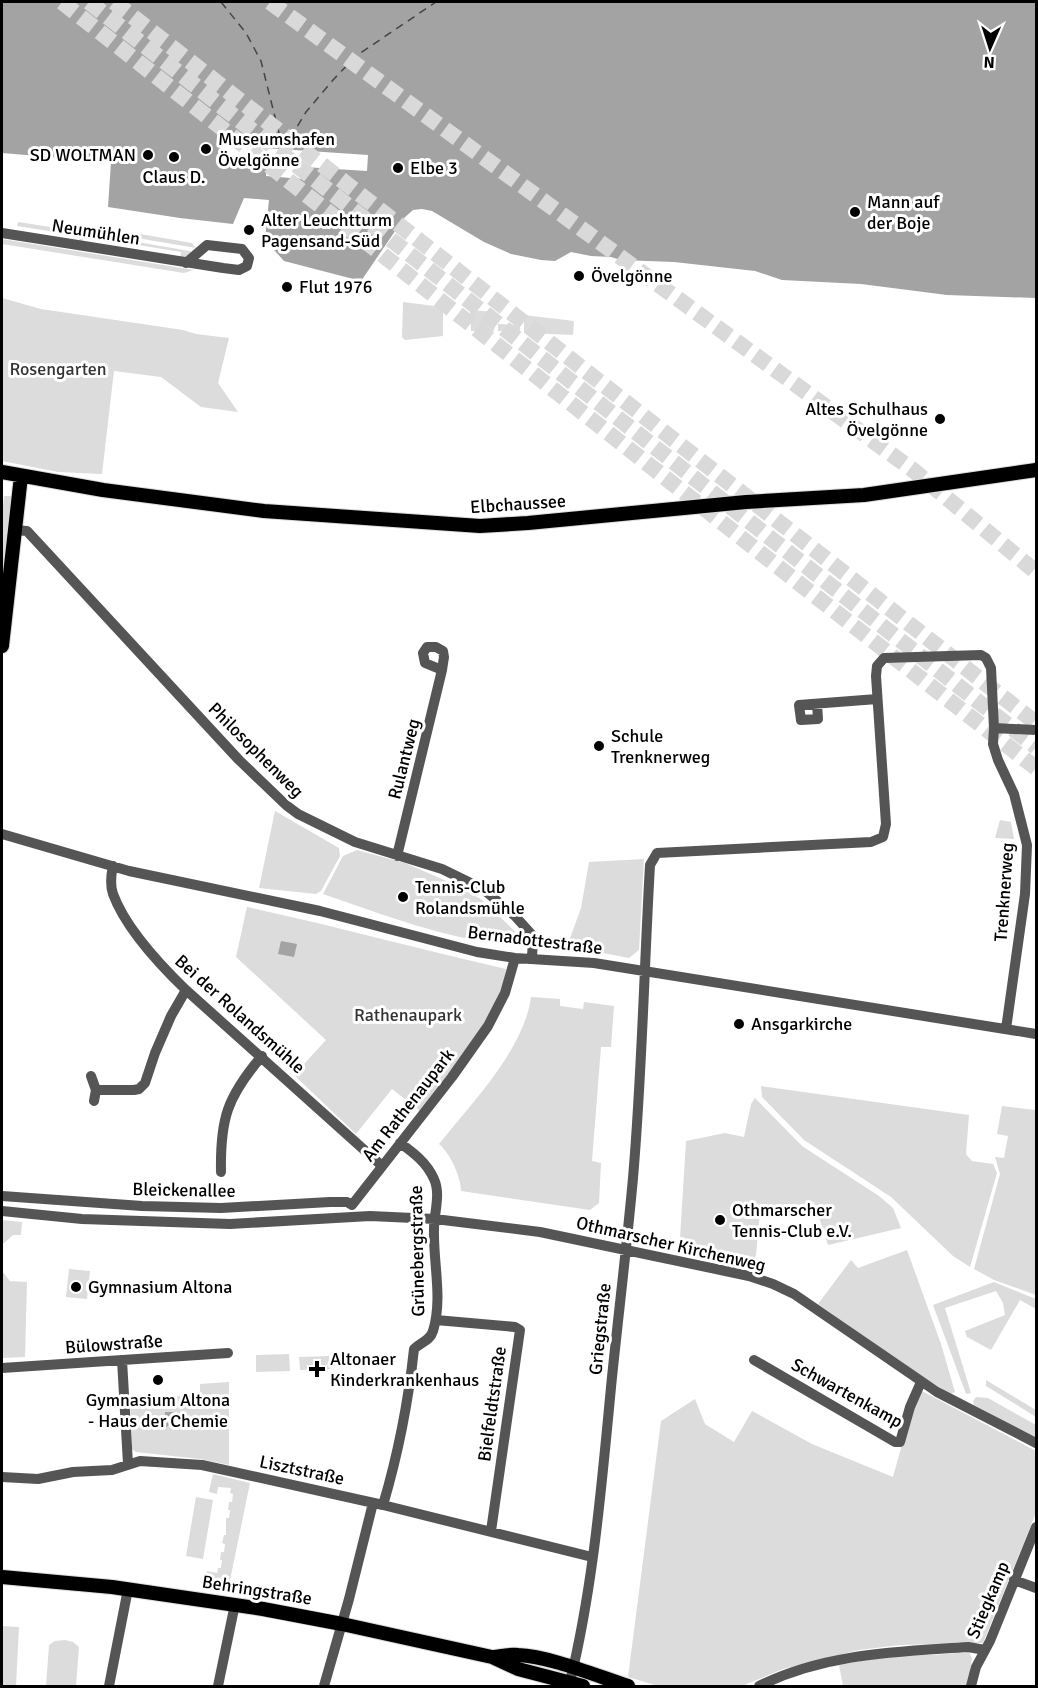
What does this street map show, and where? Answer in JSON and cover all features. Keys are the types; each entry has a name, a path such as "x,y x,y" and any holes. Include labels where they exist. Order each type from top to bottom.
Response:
{"main road":[{"name":"Elbchaussee","path":"2,472 103,490 290,514 480,525 528,523 746,502 864,495 1036,470"},
{"path":"2,472 2,478"},
{"path":"2,646 21,476"},
{"name":"Behringstraße","path":"6,1578 128,1589 235,1604 342,1624 492,1657 518,1669 574,1685"},
{"name":"Behringstraße","path":"492,1657 518,1655 574,1668 628,1686"}],"street":[{"name":"Neumühlen","path":"2,233 186,263 239,270 247,266 249,258 242,249 211,244 186,263"},
{"name":"Philosophenweg","path":"14,530 27,531 239,760 286,805 298,814 355,842 442,869 483,890 515,916 533,936 532,958"},
{"name":"Trenknerweg","path":"644,972 651,866 657,853 872,842 883,837 886,824 877,699 877,666 884,658 981,655 986,658 991,668 993,744 1014,794 1027,845 1025,894 1006,1029"},
{"name":"Rulantweg","path":"397,856 442,670"},
{"path":"817,704 877,699"},
{"path":"994,728 1036,730"},
{"name":"Bernadottestraße","path":"2,834 113,866 339,916 477,952 515,958 594,963 1036,1034"},
{"name":"Bei der Rolandsmühle","path":"113,866 110,877 112,893 132,928 158,962 186,990 381,1165"},
{"name":"Am Rathenaupark","path":"352,1204 452,1077 488,1026 505,993 515,958"},
{"name":"Griegstraße","path":"574,1685 574,1668 601,1491 633,1178 644,1013 644,972"},
{"path":"91,1076 95,1095 134,1090 145,1083 171,1016 186,990"},
{"path":"221,1172 221,1142 225,1116 236,1091 262,1056"},
{"name":"Grünebergstraße","path":"324,1686 378,1504 399,1450 414,1349 429,1339 436,1320 437,1188 428,1167 418,1156 400,1143"},
{"name":"Bleickenallee","path":"2,1196 142,1206 221,1208 330,1202 352,1204"},
{"path":"352,1204 355,1217"},
{"name":"Bleickenallee","path":"2,1211 92,1220 230,1224 370,1216 435,1219"},
{"name":"Othmarscher Kirchenweg","path":"435,1219 540,1232 748,1276 773,1284 798,1297 921,1382 1036,1443"},
{"name":"Bielfeldtstraße","path":"436,1320 515,1327 520,1330 491,1531"},
{"name":"Bülowstraße","path":"2,1368 228,1353"},
{"path":"122,1360 128,1464"},
{"name":"Schwartenkamp","path":"754,1360 895,1442 900,1442 910,1407 921,1382"},
{"name":"Lisztstraße","path":"2,1477 38,1479 73,1472 112,1470 140,1461 202,1465 378,1504 592,1557"},
{"name":"Stiegkamp","path":"971,1686 975,1667 985,1650 1014,1580 1033,1545 1036,1527"},
{"path":"1014,1580 1036,1588"},
{"path":"110,1686 128,1589"},
{"path":"218,1686 235,1604"},
{"path":"759,1686 819,1664 859,1655 968,1647 985,1650"}],"green space":[{"path":"18,222 83,232 83,242 79,242 80,236 17,226"},
{"path":"106,228 192,243 196,248 125,236 113,233"},
{"path":"90,234 192,253 188,257 180,258 181,252 89,237"},
{"path":"2,239 194,270 184,273 2,244"},
{"name":"Rosengarten","path":"2,298 41,309 229,338 218,383 238,412 201,407 161,377 114,371 102,474 58,472 2,461"},
{"path":"403,302 443,307 443,336 405,340 402,337"},
{"path":"470,310 496,312 494,331 471,331"},
{"path":"524,315 574,321 573,335 524,333"},
{"path":"498,324 520,325 520,332 498,331"},
{"path":"4,496 14,496 2,606 2,517"},
{"path":"275,811 339,848 340,856 321,891 316,894 259,888"},
{"path":"1000,820 1011,822 1014,839 995,838"},
{"name":"Tennis-Club Rolandsmühle","path":"357,850 405,863 481,899 523,939 521,946 495,944 445,934 323,894 343,856"},
{"path":"644,859 639,950 629,958 603,953 569,941 581,908 589,862"},
{"name":"Rathenaupark","path":"247,907 506,969 502,992 482,1029 420,1111 392,1089 356,1134 294,1075 326,1040 236,957"},
{"path":"531,997 560,999 560,1006 583,1009 584,1002 614,1006 611,1047 601,1047 592,1161 601,1163 599,1203 590,1210 461,1191 454,1166 439,1144 508,1056 526,1017"},
{"path":"761,1086 969,1115 966,1154 972,1161 993,1164 997,1173 970,1267 953,1256 891,1197 804,1140 762,1097"},
{"name":"Othmarscher Tennis-Club e.V.","path":"755,1098 802,1146 879,1196 893,1208 901,1228 828,1245 814,1202 760,1213 756,1255 751,1269 679,1254 686,1141 725,1133 744,1137 751,1104"},
{"path":"1002,1106 1036,1110 1036,1295 994,1280 974,1269 1000,1174 995,1157 1004,1158 1008,1136 997,1134"},
{"path":"2,1220 22,1222 21,1235 13,1235 3,1244 2,1254"},
{"path":"907,1250 941,1344 955,1392 951,1394 919,1375 818,1304 851,1260 858,1268"},
{"path":"69,1269 90,1271 87,1299 66,1297"},
{"path":"2,1271 10,1281 27,1282 25,1357 2,1358"},
{"path":"994,1282 1036,1299 1036,1309 1020,1300 991,1350 967,1337 965,1331 1005,1315 1003,1303 996,1291 945,1308 971,1393 966,1394 933,1305"},
{"path":"289,1354 290,1371 256,1372 256,1355"},
{"path":"329,1356 330,1369 300,1370 299,1357"},
{"path":"986,1380 1036,1410 1036,1417 986,1386"},
{"path":"229,1382 229,1465 200,1459 136,1452 132,1449 130,1399 200,1395 200,1384"},
{"path":"920,1390 1036,1451 1036,1513 983,1643 900,1645 859,1650 783,1669 742,1686 658,1686 628,1677 661,1421 695,1399 705,1424 734,1442 752,1411 812,1444 893,1477 912,1408"},
{"path":"976,1397 988,1398 1036,1425 1036,1438 974,1405 973,1401"},
{"path":"213,1474 250,1483 229,1585 206,1581 207,1571 217,1573 218,1568 221,1568 226,1518 229,1518 229,1502 232,1502 233,1494 230,1493 231,1488 218,1487 217,1494 209,1492"},
{"path":"196,1497 213,1500 203,1559 186,1556"},
{"path":"2,1626 19,1627 16,1686 2,1686"},
{"path":"65,1640 79,1647 76,1686 46,1686 49,1645 55,1641"},
{"path":"969,1652 972,1658 968,1686 843,1686 839,1665 895,1655"}],"shaded area":[{"path":"2,2 1036,2 1036,298 947,295 861,284 782,280 755,271 674,262 621,260 571,252 555,261 541,260 511,254 484,242 432,211 422,209 413,210 404,218 361,281 284,261 265,240 269,200 244,198 233,224 108,207 111,162 2,153"},
{"path":"281,941 297,944 294,957 278,954"},
{"path":"165,1412 181,1412 165,1429"}],"pier":[{"path":"220,145 368,155 367,171 304,167 303,179 266,176 266,164 219,161"}],"ferry route":[{"path":"221,2 246,33 261,61 283,149"},
{"path":"283,150 306,112 356,56 436,2"}],"tunnel":[{"path":"62,2 1036,768"},
{"path":"89,2 1036,747"},
{"path":"114,2 1036,723"},
{"path":"270,2 913,470 1036,572"}],"place":[{"name":"Museumshafen Övelgönne","path":"206,149"},
{"name":"SD WOLTMAN","path":"148,155"},
{"name":"Claus D.","path":"174,157"},
{"name":"Elbe 3","path":"398,168"},
{"name":"Mann auf der Boje","path":"855,212"},
{"name":"Alter Leuchtturm Pagensand-Süd","path":"249,230"},
{"name":"Övelgönne","path":"579,276"},
{"name":"Flut 1976","path":"287,287"},
{"name":"Altes Schulhaus Övelgönne","path":"940,419"},
{"name":"Schule Trenknerweg","path":"599,746"},
{"name":"Tennis-Club Rolandsmühle","path":"403,897"},
{"name":"Ansgarkirche","path":"739,1024"},
{"name":"Othmarscher Tennis-Club e.V.","path":"720,1220"},
{"name":"Gymnasium Altona","path":"76,1287"},
{"name":"Altonaer Kinderkrankenhaus","path":"317,1369"},
{"name":"Gymnasium Altona - Haus der Chemie","path":"158,1380"}]}
